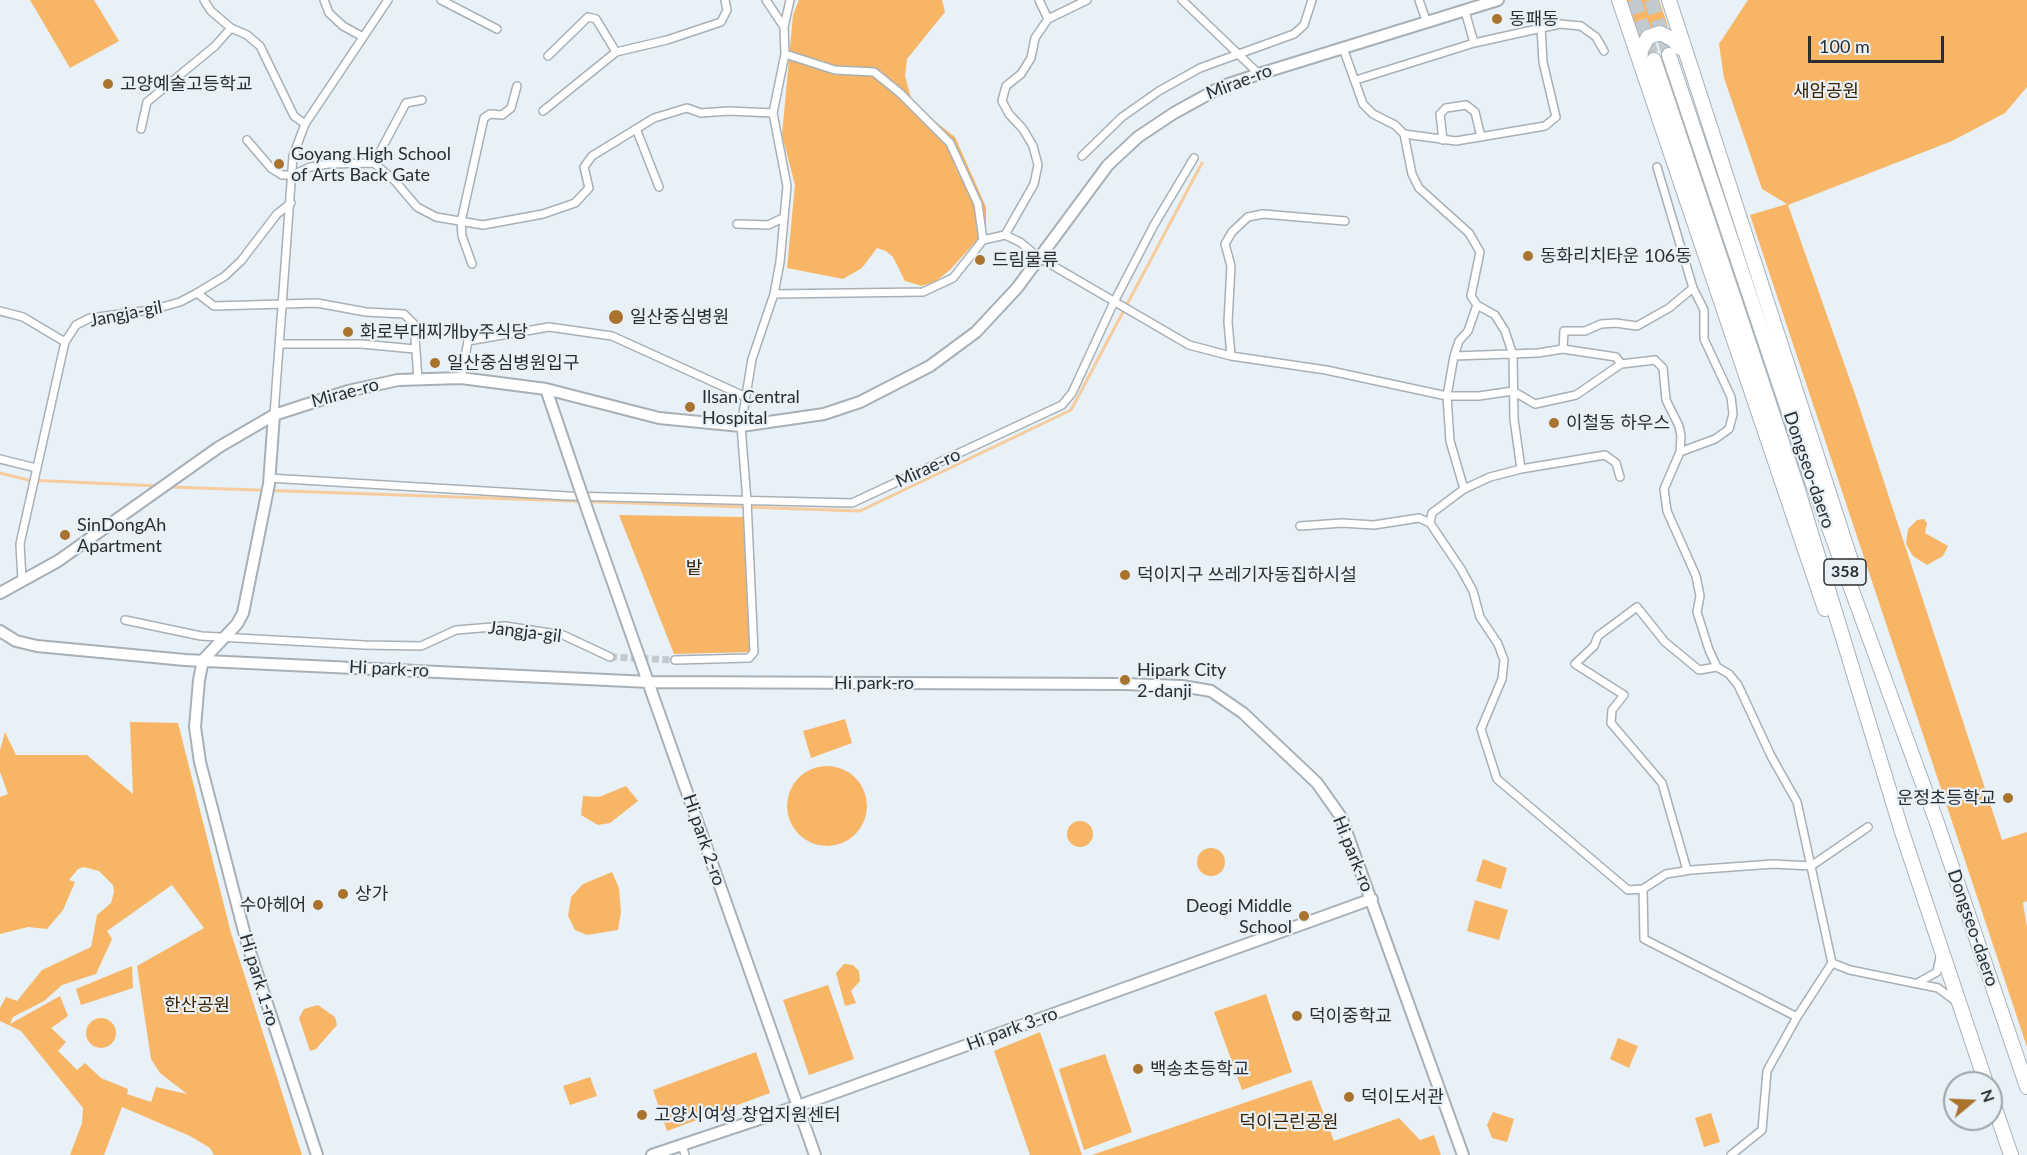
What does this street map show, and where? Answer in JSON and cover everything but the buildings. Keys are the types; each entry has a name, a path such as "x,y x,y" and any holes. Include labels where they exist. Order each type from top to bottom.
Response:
{"highway":[{"path":"1619,0 1902,832"},
{"path":"1669,0 1683,50 1936,820"},
{"path":"1640,64 1641,50 1648,37 1660,33 1672,39 1683,50"},
{"name":"Dongseo-daero","path":"1669,55 1813,484 1936,820 2027,1087"},
{"name":"Dongseo-daero","path":"1654,60 1797,487 1902,832 1982,1071"},
{"path":"2003,1131 2010,1153"}],"street":[{"path":"204,0 211,11 231,28 247,35 260,46 294,116 305,124"},
{"path":"324,0 329,13 343,26 363,37"},
{"path":"203,660 237,624 243,613 269,481 281,344 293,156 305,124 387,0"},
{"path":"441,0 496,29"},
{"path":"543,111 616,52 667,40 721,22 727,10 725,0"},
{"path":"766,0 784,27"},
{"path":"675,660 749,658 754,652 741,426 744,396 752,359 774,294 787,186 773,113 785,54 784,27 790,0"},
{"path":"1039,0 1048,19"},
{"path":"1005,236 1034,184 1038,165 1033,146 1002,101 1006,86 1021,74 1031,58 1035,38 1048,19 1088,0"},
{"path":"1182,0 1259,74"},
{"path":"1082,156 1122,117 1159,91 1200,68 1294,34 1304,25 1312,0"},
{"path":"1419,0 1427,23"},
{"name":"Mirae-ro","path":"0,592 58,561 170,479 274,416 348,391 398,380 461,378 546,389 659,418 741,426 824,414 860,402 914,376 976,332 1017,288 1108,165 1138,137 1199,98 1259,74 1498,0"},
{"path":"1465,11 1474,43"},
{"path":"548,56 588,17 596,19 616,52"},
{"path":"1356,80 1474,43 1541,27 1581,26 1596,37 1604,51"},
{"path":"1404,134 1456,141 1545,126 1556,117 1543,62 1541,27"},
{"path":"141,129 147,102 214,46 231,28"},
{"path":"1343,48 1364,104 1373,114 1395,125 1404,134 1412,174 1419,188 1468,233 1480,252 1471,296 1477,305 1495,315 1505,331 1513,355 1514,419 1521,469"},
{"path":"785,54 835,70 874,72 900,93 950,143 978,204 983,240"},
{"path":"472,264 462,236 461,222 484,118 490,114 502,115 511,108 517,86"},
{"path":"374,163 406,103 422,100"},
{"path":"1443,140 1440,114 1446,108 1466,105 1475,112 1481,137"},
{"path":"247,140 271,168 282,175 293,175 310,167 328,164 374,163 394,180 417,207 436,217 483,225 543,214 575,203 589,188 584,167 592,156 637,131 654,118 687,108 701,113 729,111 773,113"},
{"path":"637,131 659,187"},
{"name":"Mirae-ro","path":"269,481 567,496 852,503 1062,405 1072,393 1154,225 1194,158"},
{"path":"1657,167 1693,288 1704,310 1704,339 1731,397 1733,414 1729,429 1715,439 1680,452"},
{"name":"Jangja-gil","path":"22,580 20,544 66,342 76,325 90,318 151,310 180,302 197,293 225,276 241,261 277,214 291,203"},
{"path":"1231,356 1228,322 1231,266 1225,244 1232,232 1248,217 1263,214 1345,221"},
{"path":"737,224 768,225 783,218"},
{"path":"774,294 923,292 953,278 983,240 1005,236 1020,242 1038,257 1189,345 1231,356 1326,370 1447,396 1479,396 1513,391 1535,404 1576,395 1622,364 1655,360 1663,368 1666,400 1679,426 1680,452 1664,489 1667,511 1692,561 1700,596 1697,612 1717,667"},
{"path":"1563,349 1564,331 1585,331 1601,324 1616,323 1637,326 1669,308 1693,288"},
{"path":"197,293 214,306 284,302 317,303 366,312 404,314 414,324 418,379"},
{"path":"1464,489 1450,441 1447,396 1454,356 1459,341 1468,331 1477,305"},
{"path":"0,311 24,317 66,342"},
{"path":"461,378 468,341 549,327 612,336 744,396"},
{"path":"281,344 362,344 415,349"},
{"path":"1454,356 1513,355 1563,349 1616,357 1622,364"},
{"name":"Hi park 2-ro","path":"546,389 815,1155"},
{"path":"1430,523 1432,513 1464,489 1490,477 1521,469 1605,455 1616,463 1620,477"},
{"path":"0,459 36,471"},
{"path":"1300,526 1342,523 1374,525 1419,518 1430,523 1473,591 1480,617 1498,644 1504,660 1502,679 1481,729 1497,779 1628,890 1643,889 1666,874 1687,870 1773,864 1811,866 1868,827"},
{"path":"1687,870 1662,783 1611,723 1611,710 1624,695 1575,664 1594,646 1598,636 1637,607 1665,642 1699,669 1717,667 1729,674 1738,686 1771,756 1797,802 1832,963 1797,1017 1767,1071 1762,1130 1731,1155"},
{"name":"Jangja-gil","path":"126,620 154,628 222,638 421,646 456,630 505,626 562,634 610,657"},
{"name":"Hi park-ro","path":"0,631 16,641 37,646 203,660 649,682 1116,684 1182,686 1211,692 1243,713 1324,792 1344,826 1463,1155"},
{"name":"Hi park 1-ro","path":"203,660 195,727 200,762 256,976 317,1155"},
{"path":"1643,889 1644,939 1797,1017"},
{"name":"Hi park 3-ro","path":"652,1155 684,1150 798,1106 1372,899"},
{"path":"1919,982 1937,972 1940,955 1937,935"},
{"path":"1832,963 1850,970 1919,982 1945,992 1963,1014"}],"green space":[{"path":"30,0 94,0 119,41 70,68"},
{"path":"799,0 942,0 945,12 907,59 905,76 911,98 955,137 986,207 986,230 950,270 936,281 922,286 905,281 893,257 877,248 862,268 843,279 787,268 795,185 782,135 793,15"},
{"path":"1622,0 1659,0 1668,26 1659,27 1636,43"},
{"name":"새암공원","path":"1748,0 2027,0 2027,87 2005,113 1952,141 1788,205 1857,400 2002,840 2027,832 2027,901 2023,903 2027,927 2027,1047 1750,215 1787,204 1762,189 1724,78 1719,44"},
{"name":"밭","path":"619,515 743,517 750,652 674,654"},
{"path":"1924,519 1927,523 1925,533 1948,546 1943,556 1927,565 1913,556 1906,544 1908,529 1917,520"},
{"path":"845,719 852,743 811,758 803,731"},
{"name":"한산공원","path":"130,722 178,723 231,933 302,1155 214,1155 210,1148 190,1136 122,1107 104,1155 70,1155 82,1123 83,1108 21,1031 0,1021 0,1008 6,997 17,1001 42,970 91,947 97,915 111,903 114,892 113,885 99,871 84,867 78,869 69,880 75,882 63,910 47,929 28,927 0,934 0,797 8,794 0,772 0,750 5,732 16,755 87,755 133,794","holes":["172,885 204,928 137,966 151,1059 160,1073 187,1094 156,1087 151,1102 127,1094 128,1089 101,1078 85,1063 77,1070 58,1051 66,1042 51,1028 68,1016 60,996 10,1024 13,1017 44,1001 62,985 96,974 112,939 107,931"]},
{"path":"827,766 842,769 855,778 864,791 867,806 864,821 855,834 842,843 827,846 812,843 799,834 790,821 787,806 790,791 799,778 812,769"},
{"path":"626,786 638,801 610,823 598,825 581,815 583,796 599,797"},
{"path":"1080,821 1089,825 1093,834 1089,843 1080,847 1071,843 1067,834 1071,825"},
{"path":"1211,848 1221,852 1225,862 1221,872 1211,876 1201,872 1197,862 1201,852"},
{"path":"1483,859 1507,868 1501,889 1476,881"},
{"path":"612,872 619,888 621,912 618,930 587,935 575,930 568,916 571,897 583,884"},
{"path":"1475,900 1508,910 1499,940 1467,931"},
{"path":"844,964 853,965 859,971 860,981 851,991 856,1003 845,1006 836,973"},
{"path":"132,966 133,988 81,1005 76,989"},
{"path":"828,985 854,1059 809,1075 783,1000"},
{"path":"1266,994 1292,1072 1242,1090 1214,1012"},
{"path":"318,1005 335,1017 337,1025 316,1049 310,1051 299,1018 304,1009"},
{"path":"101,1018 107,1019 115,1027 115,1039 107,1047 101,1048 95,1047 87,1039 86,1033 87,1027 95,1019"},
{"path":"1040,1032 1082,1155 1030,1155 994,1051"},
{"path":"1618,1038 1638,1046 1629,1068 1610,1059"},
{"path":"756,1052 770,1093 667,1131 653,1090"},
{"path":"1105,1054 1132,1132 1084,1150 1059,1069"},
{"path":"590,1077 597,1096 570,1105 563,1086"},
{"name":"덕이근린공원","path":"1311,1080 1334,1141 1399,1118 1420,1140 1434,1135 1441,1155 1092,1155"},
{"path":"1493,1112 1514,1119 1507,1142 1492,1138 1487,1125"},
{"path":"1711,1113 1720,1142 1704,1147 1695,1118"}],"waterway":[{"path":"170,487 860,511 1071,410 1202,163"},
{"path":"0,473 28,480 158,486"}],"tunnel":[{"path":"1634,0 1654,60"},
{"path":"1651,0 1669,55"},
{"path":"610,657 675,660"}],"place":[{"name":"동패동","path":"1497,19"},
{"name":"고양예술고등학교","path":"108,84"},
{"name":"Goyang High School of Arts Back Gate","path":"279,164"},
{"name":"동화리치타운 106동","path":"1528,256"},
{"name":"드림물류","path":"980,260"},
{"name":"일산중심병원","path":"616,317"},
{"name":"화로부대찌개by주식당","path":"348,332"},
{"name":"일산중심병원입구","path":"435,363"},
{"name":"Ilsan Central Hospital","path":"690,407"},
{"name":"이철동 하우스","path":"1554,423"},
{"name":"SinDongAh Apartment","path":"65,535"},
{"name":"덕이지구 쓰레기자동집하시설","path":"1125,575"},
{"name":"Hipark City 2-danji","path":"1125,680"},
{"name":"운정초등학교","path":"2008,798"},
{"name":"상가","path":"343,894"},
{"name":"수아헤어","path":"318,905"},
{"name":"Deogi Middle School","path":"1304,916"},
{"name":"덕이중학교","path":"1297,1016"},
{"name":"백송초등학교","path":"1138,1069"},
{"name":"덕이도서관","path":"1349,1097"},
{"name":"고양시여성 창업지원센터","path":"642,1115"}]}
